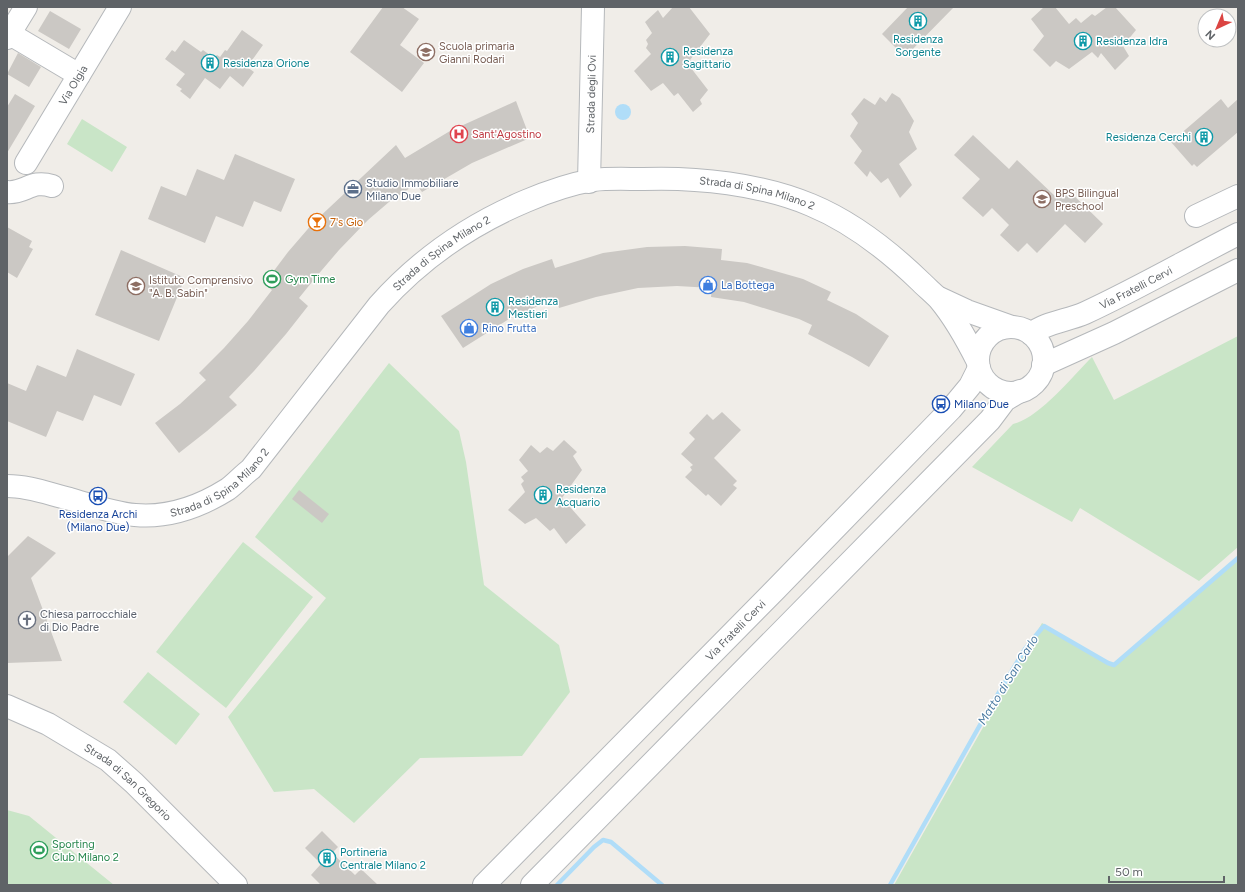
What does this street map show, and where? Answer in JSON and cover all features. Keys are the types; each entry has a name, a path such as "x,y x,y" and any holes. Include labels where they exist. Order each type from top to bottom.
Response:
{"street":[{"path":"26,7 8,36 79,75"},
{"name":"Via Olgia","path":"26,163 120,7"},
{"name":"Strada degli Ovi","path":"589,182 593,7"},
{"name":"Strada di Spina Milano 2","path":"7,486 22,487 103,509 133,515 156,515 174,512 192,507 210,499 229,488 251,469 379,305 415,268 468,230 503,211 546,193 593,180 668,178 707,180 786,196 831,214 853,227 892,256 938,298 962,333 979,365"},
{"path":"7,192 19,191 36,184 45,183 52,186"},
{"path":"1196,216 1238,196"},
{"name":"Via Fratelli Cervi","path":"1022,330 1039,327 1083,314 1238,234"},
{"path":"1043,364 1114,333 1238,270"},
{"name":"Strada di Spina Milano 2","path":"938,298 967,311 1022,330"},
{"path":"532,885 990,420 1006,400 1029,387 1036,381 1043,364 1043,351 1036,338 1022,330 999,329 987,337 980,348 979,365 983,377 990,385 999,390 1010,392 1020,391"},
{"name":"Via Fratelli Cervi","path":"484,885 946,414 970,386 979,365"},
{"name":"Strada di San Gregorio","path":"7,706 48,724 108,760 134,783 236,884"}],"green space":[{"path":"82,119 127,147 112,172 67,144"},
{"path":"1238,336 1238,547 1199,581 1080,508 1072,522 972,467 1013,424 1034,414 1055,396 1092,357 1114,400"},
{"path":"389,363 459,431 466,462 484,585 559,645 570,692 522,756 420,758 354,823 314,789 274,792 228,717 326,598 255,537"},
{"path":"243,542 313,597 226,708 156,652"},
{"path":"1238,560 1238,885 894,885 1042,623 1113,666"},
{"path":"148,672 200,714 176,745 123,702"},
{"name":"Sporting Club Milano 2","path":"7,810 29,816 114,885 7,885"}],"water":[{"path":"620,104 626,104 631,109 629,118 626,120 620,120 615,115 615,109"}],"building":[{"path":"383,7 402,7 419,19 400,45 424,63 402,92 350,52"},
{"name":"Residenza Sagittario","path":"673,7 689,7 710,34 690,60 695,65 691,68 708,90 700,100 702,104 693,112 678,93 674,96 663,83 651,91 634,71 651,54 646,48 648,44 646,40 652,33 645,22 658,10 663,18"},
{"name":"Residenza Sorgente","path":"908,7 954,7 905,57 882,34"},
{"name":"Residenza Idra","path":"1044,7 1055,7 1069,24 1076,18 1081,23 1092,14 1095,16 1107,7 1115,7 1136,30 1123,46 1129,56 1115,70 1101,53 1098,58 1092,52 1069,69 1056,61 1050,67 1033,50 1044,36 1031,19"},
{"path":"50,11 81,29 69,49 38,31"},
{"name":"Residenza Orione","path":"242,30 263,45 247,67 254,72 243,87 230,76 220,89 205,78 190,99 180,91 182,89 176,85 185,74 165,59 172,50 175,52 184,40 201,52 203,50 214,58 217,55 220,57 225,50 227,51"},
{"path":"18,53 41,67 29,87 7,74"},
{"path":"892,93 900,98 914,121 909,132 917,149 899,164 912,185 900,198 888,178 881,183 870,171 867,177 854,163 862,151 850,136 858,123 851,114 864,98 875,105 880,97 886,102"},
{"path":"15,94 35,106 7,153 7,107"},
{"name":"Residenza Cerchi","path":"1221,99 1228,108 1238,99 1238,132 1197,167 1194,164 1192,166 1171,142"},
{"path":"516,101 530,138 472,163 422,192 416,184 389,202 368,220 339,250 299,298 308,306 254,371 229,397 237,405 179,453 155,423 180,404 206,380 199,373 248,321 272,290 264,284 288,252 313,223 396,145 405,158 450,131"},
{"path":"973,135 1009,169 1017,160 1056,197 1065,187 1103,224 1085,243 1065,224 1037,253 1027,243 1018,252 1000,235 1009,225 992,208 983,217 962,198 980,179 954,155"},
{"path":"235,154 295,179 281,212 254,201 243,227 216,216 205,243 148,219 161,186 186,196 197,169 224,180"},
{"path":"7,227 32,241 29,247 33,249 17,278 7,272"},
{"name":"Residenza Mestieri","path":"685,246 722,249 721,260 747,263 803,279 831,292 827,300 856,314 889,336 869,367 808,334 812,325 799,319 744,302 711,297 712,288 677,286 638,288 596,297 559,308 557,300 538,306 509,319 463,348 441,316 491,284 523,269 552,259 555,268 603,253 647,247"},
{"path":"121,250 185,278 159,341 95,315"},
{"path":"77,349 135,374 121,406 94,395 83,421 57,411 46,437 7,421 7,383 26,391 37,365 66,377"},
{"path":"722,412 741,430 714,458 737,481 733,485 737,488 721,506 708,494 706,496 685,477 692,470 690,467 693,465 681,454 695,439 689,433 707,414 713,420"},
{"name":"Residenza Acquario","path":"564,440 577,452 573,456 582,470 562,498 586,525 566,544 554,528 550,531 536,518 525,524 508,510 525,492 521,484 524,481 521,477 528,471 519,460 531,445 540,453 547,447 553,451"},
{"path":"299,490 329,514 322,523 292,499"},
{"name":"Chiesa parrocchiale di Dio Padre","path":"28,536 56,553 31,578 62,661 7,663 7,557"},
{"name":"Portineria Centrale Milano 2","path":"322,831 338,847 332,853 355,875 361,869 378,885 321,885 311,875 321,864 305,848"}],"waterway":[{"name":"Matto di San Carlo","path":"890,885 989,709 1025,649 1044,626 1114,665 1238,558"},
{"path":"557,885 594,847 603,840 611,842 662,885"}],"place":[{"name":"Residenza Sorgente","path":"918,21"},
{"name":"Residenza Idra","path":"1083,41"},
{"name":"Scuola primaria Gianni Rodari","path":"426,52"},
{"name":"Residenza Sagittario","path":"670,57"},
{"name":"Residenza Orione","path":"210,63"},
{"name":"Sant'Agostino","path":"459,134"},
{"name":"Residenza Cerchi","path":"1204,137"},
{"name":"Studio Immobiliare Milano Due","path":"353,189"},
{"name":"BPS Bilingual Preschool","path":"1042,199"},
{"name":"7's Gio","path":"317,222"},
{"name":"Gym Time","path":"272,279"},
{"name":"La Bottega","path":"708,285"},
{"name":"Istituto Comprensivo \"A. B. Sabin\"","path":"136,286"},
{"name":"Residenza Mestieri","path":"495,307"},
{"name":"Rino Frutta","path":"469,328"},
{"name":"Milano Due","path":"941,404"},
{"name":"Residenza Acquario","path":"543,495"},
{"name":"Residenza Archi (Milano Due)","path":"98,496"},
{"name":"Chiesa parrocchiale di Dio Padre","path":"27,620"},
{"name":"Sporting Club Milano 2","path":"39,850"},
{"name":"Portineria Centrale Milano 2","path":"327,858"}]}
